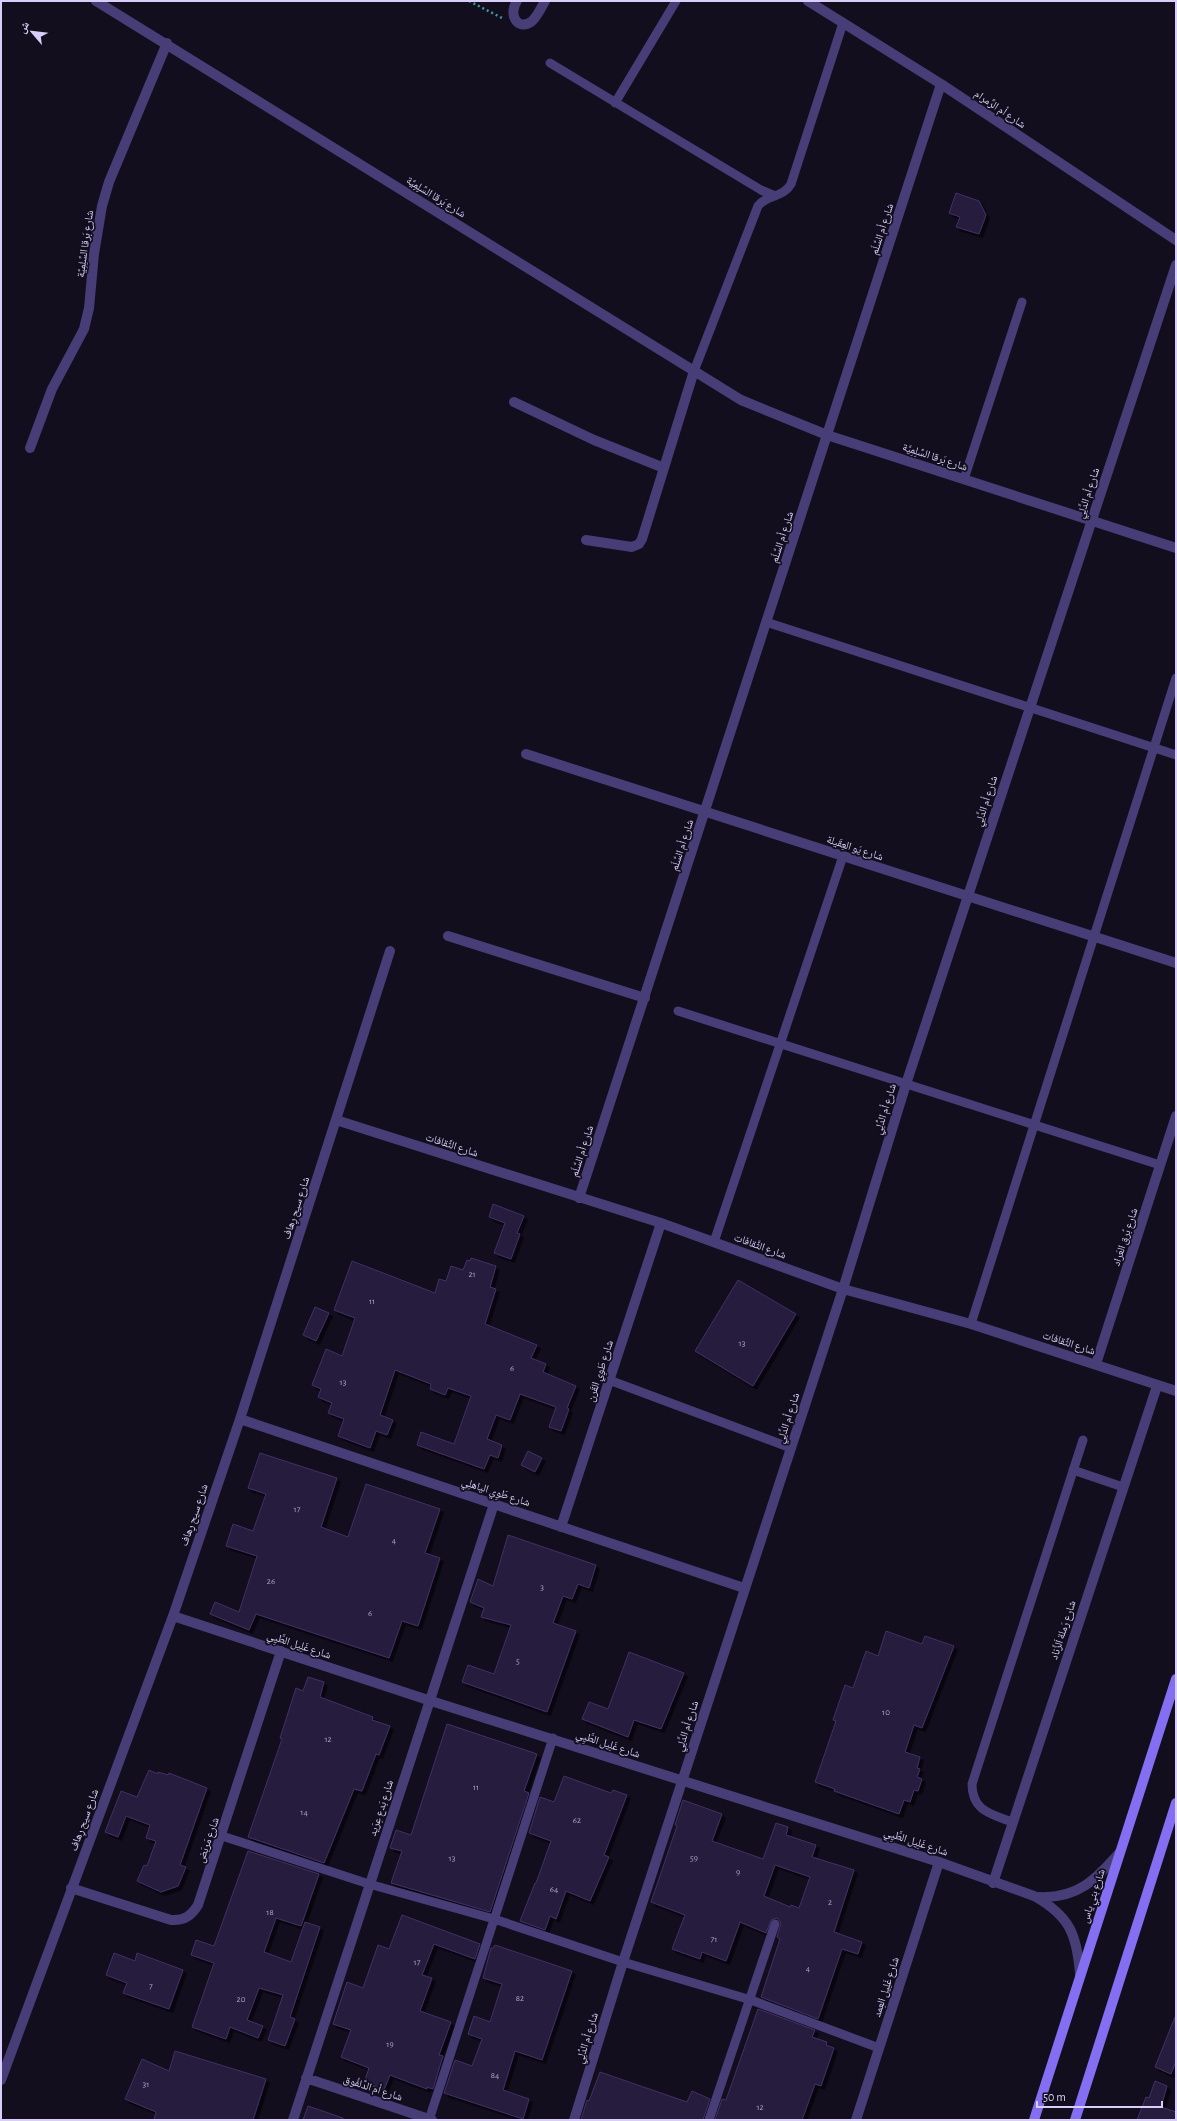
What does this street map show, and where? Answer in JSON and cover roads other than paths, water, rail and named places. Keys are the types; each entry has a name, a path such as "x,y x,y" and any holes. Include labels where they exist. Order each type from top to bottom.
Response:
{"main road":[{"name":"شارع بني ياس","path":"1034,2120 1176,1679"},
{"path":"1076,2120 1176,1803"}],"street":[{"name":"شارع بَرقا السِّلِمِيَّة","path":"96,1 741,400 828,435 1176,548"},
{"path":"517,1 512,9 513,16 517,22 523,24 529,23 534,19 546,1"},
{"name":"شارع أم الرَّمرام","path":"808,1 941,84 1176,240"},
{"name":"شارع بَرقا السِّلِمِيَّة","path":"30,448 52,389 84,329 89,308 94,254 102,206 109,182 166,43"},
{"name":"شارع أم السَّلَم","path":"579,1198 646,998 766,622 941,84"},
{"name":"شارع أم الدِّلِي","path":"574,2120 623,1962 744,1588 792,1448 906,1084 1176,265"},
{"path":"586,540 623,546 639,544 642,539 694,371"},
{"path":"514,402 594,440 664,468"},
{"name":"شارع يَو العِقَيلة","path":"526,754 1176,963"},
{"path":"448,936 646,998"},
{"name":"شارع سيح رِهاف","path":"1,2080 173,1616 240,1419 390,951"},
{"name":"شارع بُرق العَراد","path":"1096,1364 1176,1116"},
{"name":"شارع الثَّقافات","path":"336,1120 660,1223 843,1288 971,1324 1176,1391"},
{"name":"شارع طَوِي القَرن","path":"562,1527 660,1223"},
{"name":"شارع رَملة اَلزِّناد","path":"993,1883 1157,1386"},
{"name":"شارع طَوِي الياهلِي","path":"240,1419 744,1588"},
{"name":"شارع بَدع عِرَيد","path":"293,2120 428,1700 494,1504"},
{"name":"شارع غَلِيل الطَّيِي","path":"173,1616 428,1700 553,1738 682,1781 939,1862 993,1883 1034,1896 1048,1904 1067,1923 1076,1942 1080,1974"},
{"name":"شارع مَربَض","path":"71,1888 171,1920 186,1919 193,1913 198,1905 222,1836 281,1652"},
{"name":"شارع غَلِيل الطَّيِي","path":"1034,1896 1049,1897 1078,1891 1090,1883 1120,1852"},
{"name":"شارع غَلِيل العِمد","path":"856,2120 939,1862"},
{"name":"شارع أم الدَّلفُوق","path":"306,2078 430,2120"}],"lane":[{"path":"615,103 676,1"},
{"path":"694,371 758,206 764,199 785,192 791,184 843,23"},
{"path":"550,63 761,190 775,196"},
{"path":"964,479 1022,302"},
{"path":"766,622 1176,755"},
{"path":"971,1324 1176,678"},
{"path":"714,1242 843,856"},
{"path":"678,1011 1160,1165"},
{"path":"609,1380 792,1448"},
{"path":"1012,1822 985,1811 979,1806 974,1800 972,1784 1083,1440"},
{"path":"1074,1470 1123,1487"},
{"path":"430,2120 553,1738"},
{"path":"222,1836 369,1884 494,1919 623,1962 751,2000 880,2048"},
{"path":"709,2120 751,2000 775,1924"}]}
